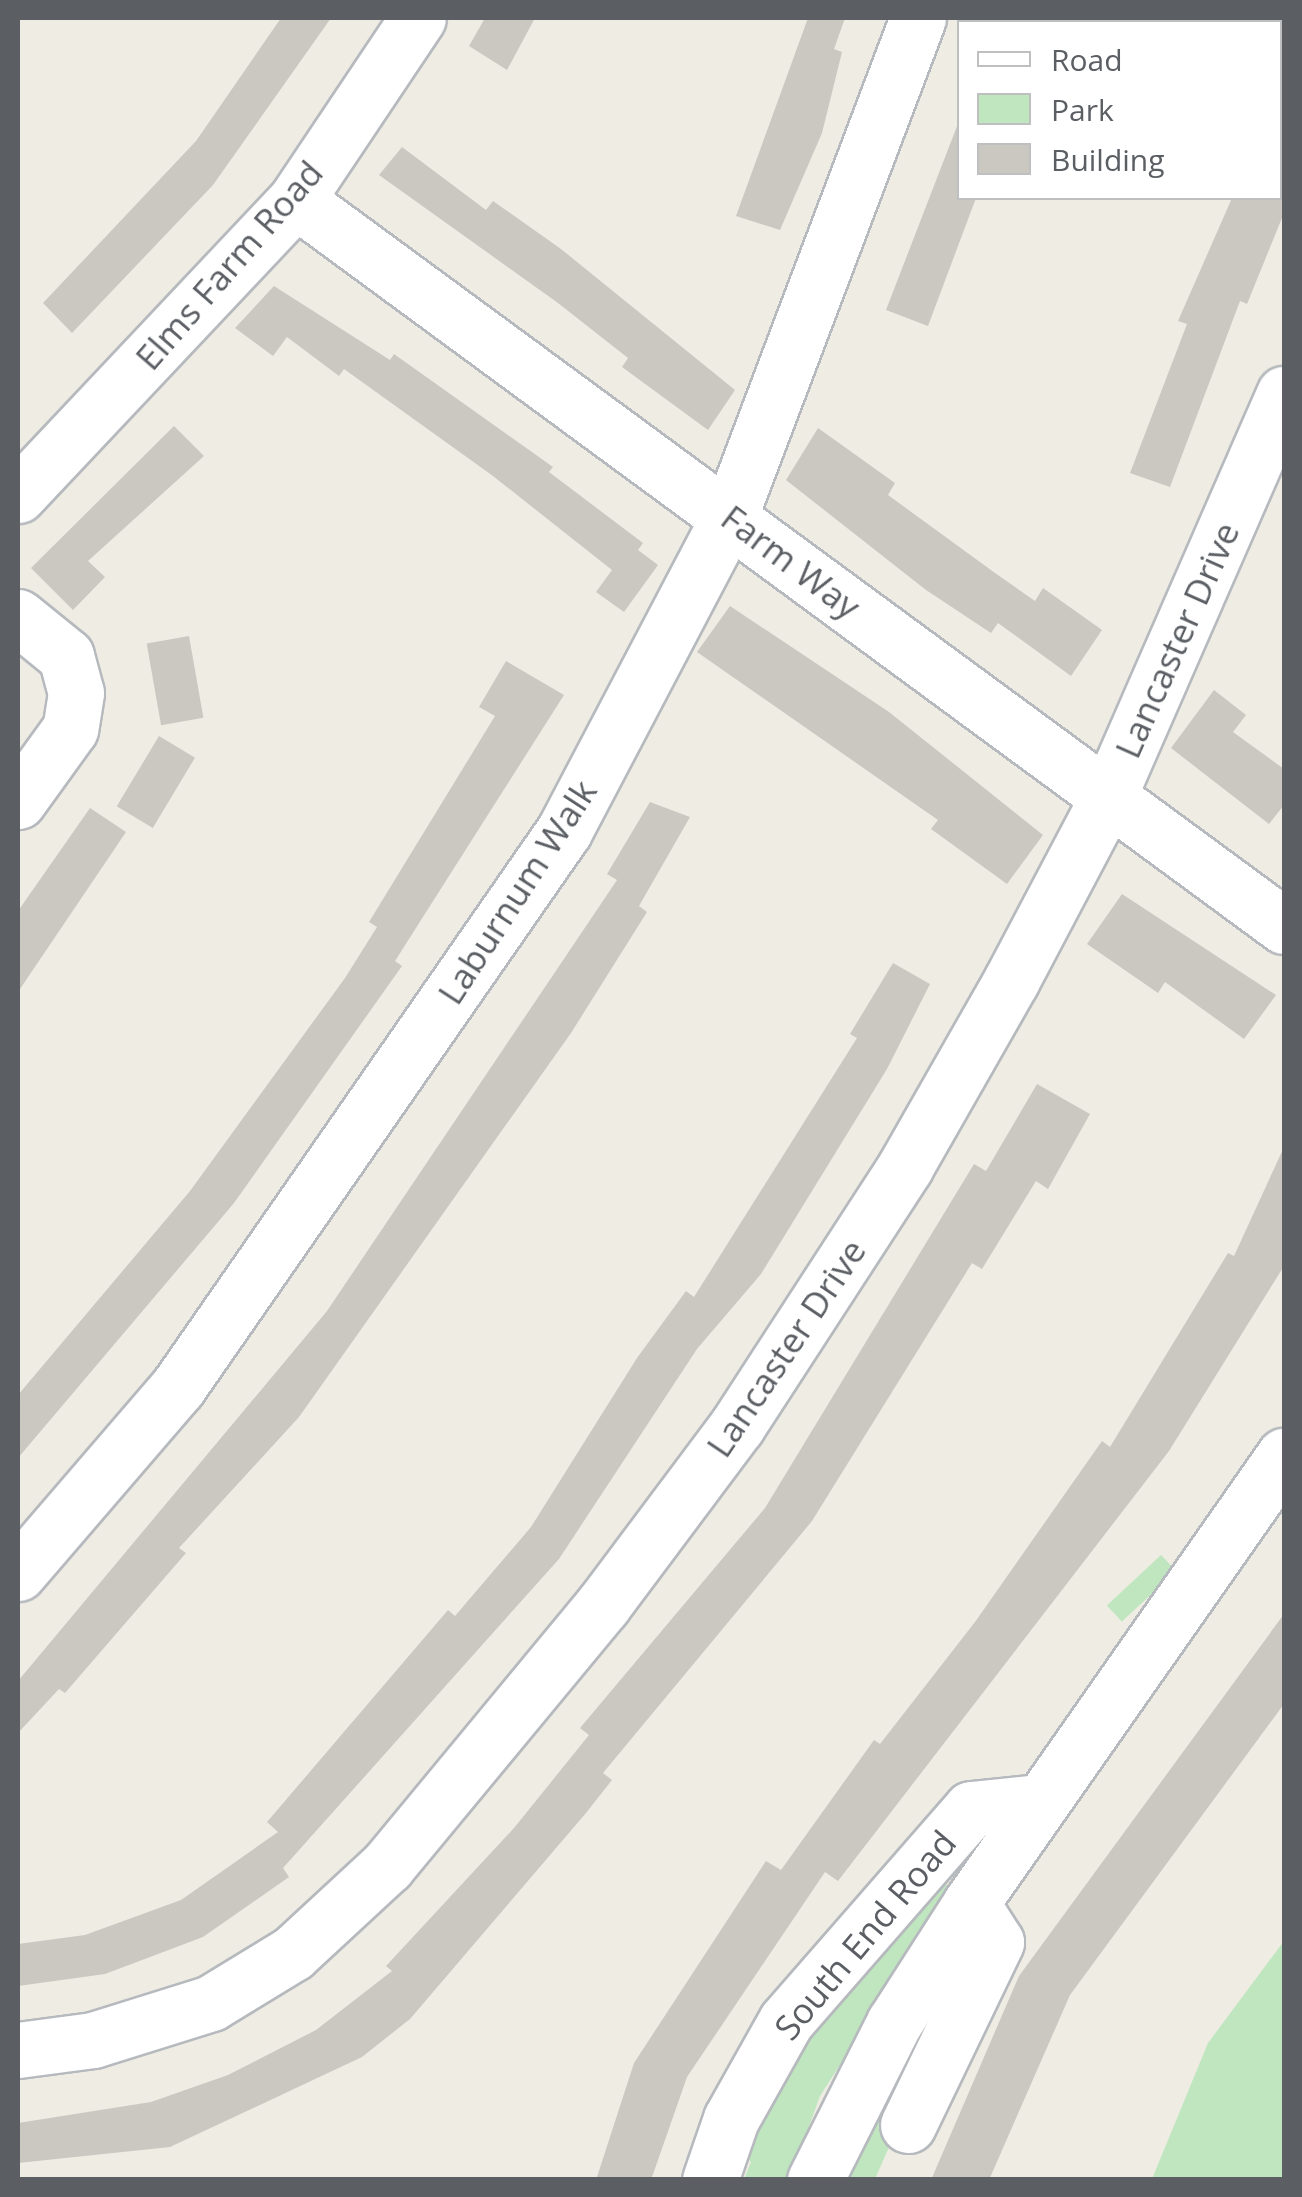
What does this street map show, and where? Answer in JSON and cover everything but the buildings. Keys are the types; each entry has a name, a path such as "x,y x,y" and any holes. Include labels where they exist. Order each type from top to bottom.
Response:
{"street":[{"name":"Elms Farm Road","path":"18,495 296,200 418,18"},
{"name":"Laburnum Walk","path":"18,1573 178,1387 564,831 730,515 918,18"},
{"name":"Farm Way","path":"296,200 730,515 1284,926"},
{"name":"Lancaster Drive","path":"18,2050 93,2040 211,2003 293,1953 387,1866 738,1426 905,1166 1108,797 1284,394"},
{"path":"18,616 66,656 76,692 70,729 18,801"},
{"name":"South End Road","path":"818,2169 894,2022 971,1903 1038,1802 1284,1456"},
{"name":"South End Road","path":"710,2180 730,2119 786,2022 971,1809 1038,1802"},
{"name":"South End Road","path":"908,2125 996,1942 971,1903"}],"green space":[{"path":"1161,1555 1176,1571 1122,1622 1107,1605"},
{"path":"938,1879 953,1889 820,2096 790,2179 744,2179 751,2162 739,2147 802,2020"},
{"path":"983,1932 875,2179 847,2180 918,2038"},
{"path":"1284,1941 1284,2179 1152,2179 1208,2043"}]}
